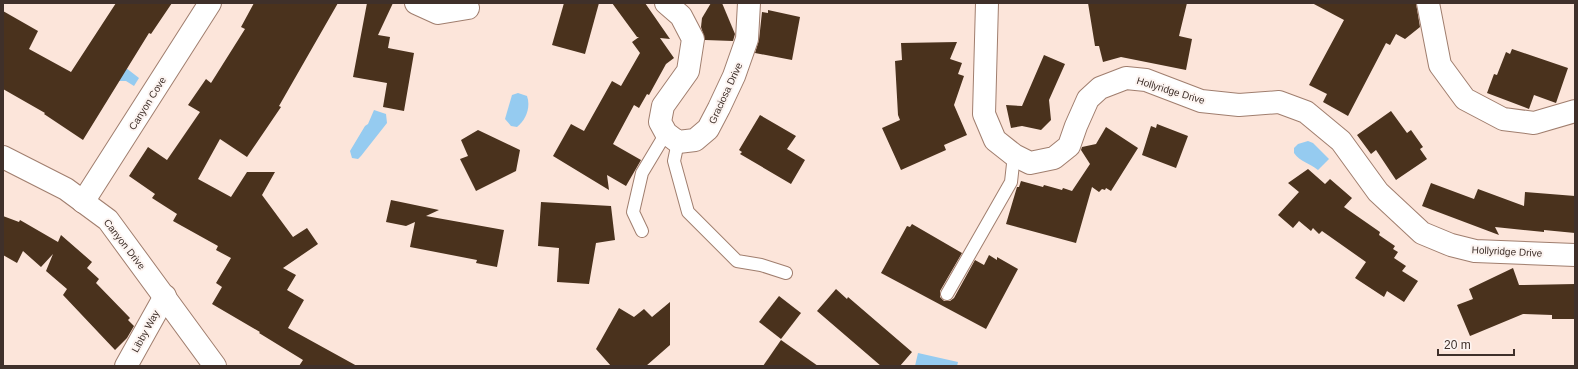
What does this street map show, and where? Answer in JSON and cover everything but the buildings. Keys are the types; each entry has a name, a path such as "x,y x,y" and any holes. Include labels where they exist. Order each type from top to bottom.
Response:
{"street":[{"name":"Canyon Cove","path":"84,202 210,3"},
{"path":"416,3 438,13 468,8"},
{"path":"666,3 681,16 693,39 688,71 663,106 660,122 672,137"},
{"name":"Graciosa Drive","path":"672,137 695,140 708,129 734,76 747,39 749,3"},
{"name":"Hollyridge Drive","path":"987,3 984,114 995,140 1014,156 1030,164 1054,158 1069,146 1088,99 1100,88 1126,78 1146,80 1201,101 1239,105 1279,102 1306,112 1341,141 1378,192 1422,233 1451,245 1475,251 1575,255"},
{"path":"1428,3 1440,65 1465,99 1503,119 1534,123 1575,111"},
{"name":"Canyon Drive","path":"3,157 66,189 108,220 215,366"},
{"name":"Libby Way","path":"126,366 165,296"}],"lane":[{"path":"642,231 633,212 642,173 672,137"},
{"path":"672,137 674,161 688,212 737,261 761,265 786,273"},
{"path":"947,294 1011,182 1014,156"}],"water":[{"path":"108,54 139,78 134,86 126,81 119,81"},
{"path":"518,93 527,96 528,109 523,121 517,127 511,126 505,119 512,95"},
{"path":"374,110 386,114 387,123 358,159 352,158 350,151 365,126 368,124"},
{"path":"1308,141 1313,143 1329,159 1318,170 1296,156 1294,153 1294,148 1298,144"},
{"path":"918,353 958,362 957,366 915,366"}]}
